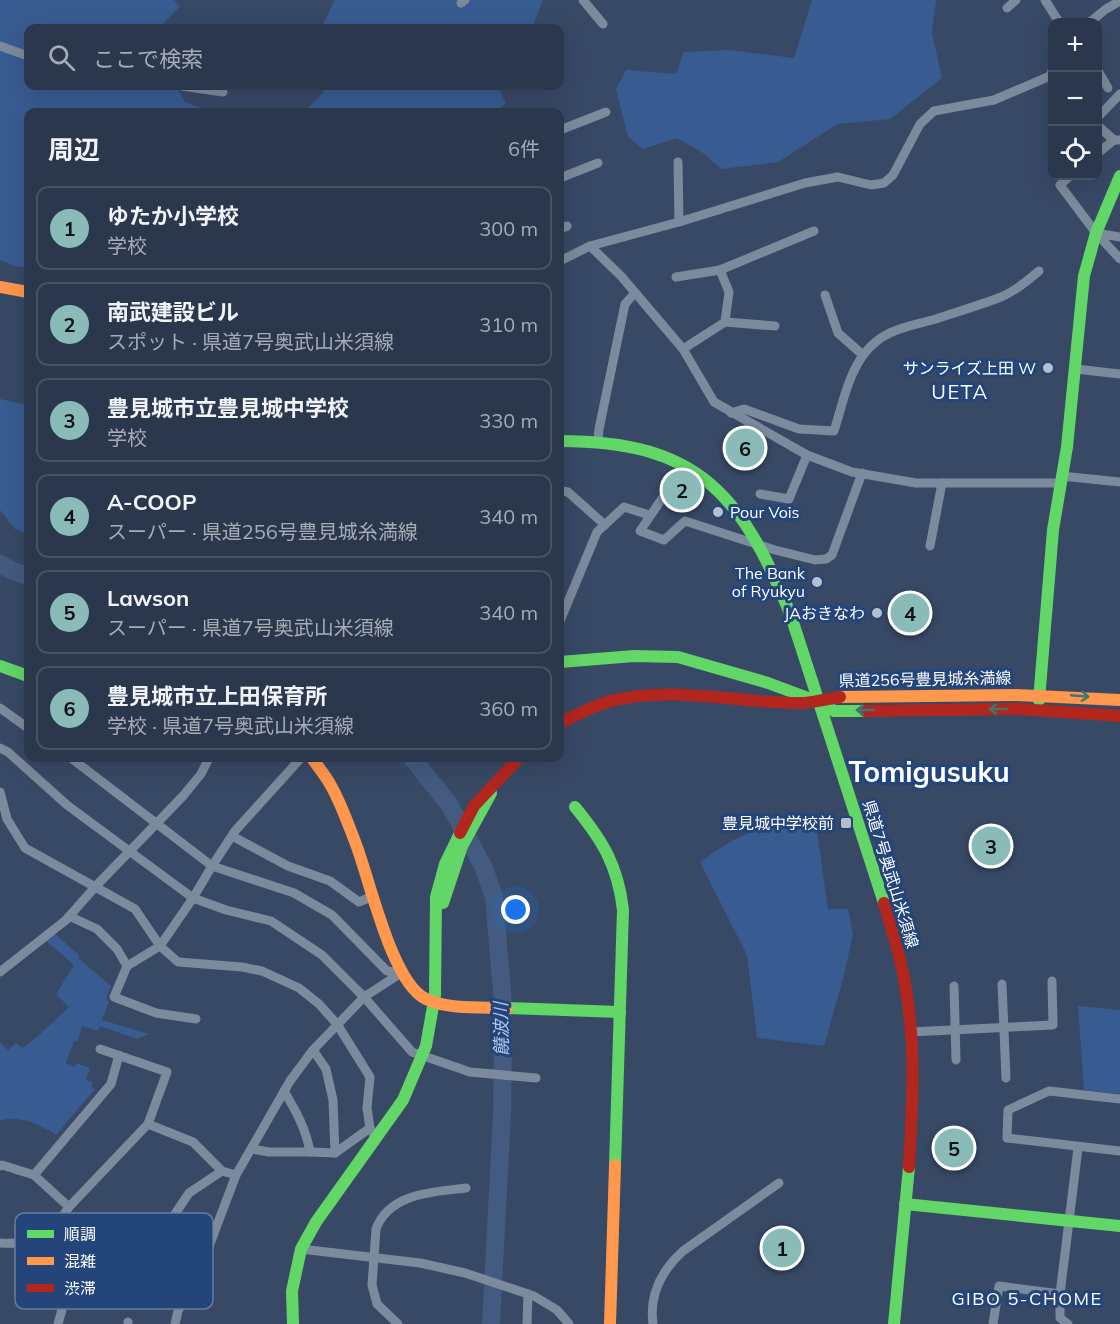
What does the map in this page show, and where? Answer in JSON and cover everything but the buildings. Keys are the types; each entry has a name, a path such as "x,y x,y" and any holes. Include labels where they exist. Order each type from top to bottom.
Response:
{"main road":[{"path":"1038,709 1053,530 1067,447 1084,276 1096,233 1120,176"},
{"path":"0,287 24,291"},
{"name":"県道7号奥武山米須線","path":"564,441 598,441 651,451 686,466 700,475 726,498 744,520 759,545 787,607 894,937 906,989 912,1098 894,1324"},
{"path":"564,662 634,656 678,657 751,678 819,702"},
{"path":"0,666 24,675"},
{"path":"744,700 752,699 757,693 757,684 751,678"},
{"path":"564,721 600,704 647,695 679,694 744,700 819,702"},
{"name":"県道256号豊見城糸満線","path":"819,702 843,697 1039,694 1120,700"},
{"name":"県道256号豊見城糸満線","path":"819,702 834,711 1038,709 1120,716"},
{"path":"315,762 331,785 355,841 401,973 416,992 434,1002 475,1008 620,1012"},
{"path":"293,1324 292,1291 301,1249 373,1133 403,1100 422,1057 429,1037 434,1002 436,929 442,890 477,811 499,779 515,762"},
{"path":"575,807 605,847 619,878 623,927 610,1324"},
{"path":"905,1204 1120,1226"}],"street":[{"path":"583,0 603,24"},
{"path":"1007,8 1016,0"},
{"path":"1045,0 1056,18"},
{"path":"1095,18 1120,1"},
{"path":"0,46 24,55"},
{"path":"564,259 590,246 679,222 805,183 838,177 871,185 884,183 893,175 920,124 934,111 994,100 1050,76 1052,72"},
{"path":"1102,78 1108,88"},
{"path":"209,90 223,92"},
{"path":"1102,113 1120,94"},
{"path":"564,128 606,112"},
{"path":"1102,129 1117,140 1102,150"},
{"path":"678,162 679,222"},
{"path":"564,176 598,163"},
{"path":"1066,180 1060,185 1096,233 1120,259"},
{"path":"676,277 720,270 814,231"},
{"path":"1096,233 1120,237"},
{"path":"590,246 636,293 683,349 714,402 807,454 832,465 862,473 916,483 1060,480 1120,482"},
{"path":"720,270 729,292 725,322"},
{"path":"731,413 744,409 799,429 834,431 853,375 863,355 879,338 905,326 935,319 1003,296 1039,271"},
{"path":"598,441 625,304 636,293"},
{"path":"825,295 837,333 863,355"},
{"path":"683,349 725,322 775,326"},
{"path":"1076,369 1120,374"},
{"path":"760,494 789,499 807,454"},
{"path":"686,466 649,515 640,531 664,540 685,521 815,560 826,559 832,555 862,473"},
{"path":"930,546 942,483"},
{"path":"564,491 568,492 605,525"},
{"path":"564,611 597,532 624,507 649,515"},
{"path":"0,708 24,725"},
{"path":"0,748 8,752 67,805 193,898 226,910 271,921 322,955 364,997 412,1052 473,1072 534,1078"},
{"path":"76,762 212,866 256,879 304,899 332,915 387,971 401,973"},
{"path":"0,972 69,916 201,774 207,762"},
{"path":"196,1019 156,1013 114,997 127,966 160,946 232,836 298,762"},
{"path":"0,792 7,819 25,848 135,909 160,946 178,962 242,967 262,971 299,988 319,1004 337,1024 370,1077 367,1108 373,1133 335,1153 269,1152 252,1149"},
{"path":"232,836 288,866 330,881 359,902 373,896"},
{"path":"69,916 97,928 117,949 127,966"},
{"path":"213,1235 236,1174 284,1091 314,1050 337,1024 364,997 401,973"},
{"path":"910,1032 1053,1025 1052,981"},
{"path":"1002,984 1006,1078"},
{"path":"954,986 956,1060"},
{"path":"65,1213 148,1124 167,1072 100,1049"},
{"path":"314,1050 326,1069 333,1100 335,1153"},
{"path":"34,1175 111,1084 119,1056"},
{"path":"284,1091 300,1118 310,1152"},
{"path":"1120,1099 1049,1091 1008,1110 1007,1138 1120,1152"},
{"path":"148,1124 193,1142 222,1171 236,1174"},
{"path":"1068,1324 1060,1317 1060,1294 1078,1148"},
{"path":"0,1166 34,1175 69,1207"},
{"path":"176,1213 189,1193 222,1171"},
{"path":"653,1324 651,1309 656,1287 671,1263 683,1251 779,1183"},
{"path":"398,1324 377,1304 372,1285 376,1229 379,1220 388,1209 405,1199 430,1192 466,1188"},
{"path":"0,1243 15,1244"},
{"path":"301,1249 420,1263 465,1273 546,1302 557,1310 569,1324"},
{"path":"993,1324 999,1286 1060,1294"},
{"path":"527,1324 528,1294"},
{"path":"58,1324 62,1309"},
{"path":"175,1324 179,1309"}],"shaded area":[{"path":"0,0 174,0 180,6 163,24 24,24 24,90 178,90 185,102 201,108 24,108 24,267 0,260"},
{"path":"335,0 543,0 533,24 323,24"},
{"path":"812,0 936,0 932,33 942,78 890,119 838,124 778,162 721,169 703,153 677,138 643,149 628,137 616,89 626,70 676,74 684,52 729,50 794,58"},
{"path":"323,90 499,90 506,103 501,108 308,108 324,92"},
{"path":"0,399 24,404 24,532 15,529 0,510"},
{"path":"798,822 816,825 828,909 848,909 853,934 824,1046 757,1038 747,955 700,862 746,834 784,823"},
{"path":"54,933 79,955 79,959 111,986 106,999 109,1001 102,1020 149,1034 137,1039 100,1026 98,1031 82,1026 66,1063 75,1067 76,1063 90,1068 86,1080 93,1082 91,1087 95,1089 56,1135 36,1124 22,1120 0,1121 0,1042 8,1050 16,1043 22,1048 69,1007 56,994 74,965 45,940"},
{"path":"1078,1006 1120,1010 1120,1094 1084,1090"}],"waterway":[{"name":"饒波川","path":"0,564 24,575"},
{"name":"饒波川","path":"415,762 449,804 484,868 494,897 502,991 503,1039 502,1115 491,1324"}],"traffic: fast":[{"path":"1039,700 1053,530 1067,447 1084,276 1096,233 1120,176"},
{"path":"564,441 608,444 648,451 681,464 709,483 733,507 754,538 791,616 884,903"},
{"path":"564,662 634,656 678,657 768,683 819,702 834,711 865,711"},
{"path":"0,666 24,675"},
{"path":"443,903 462,846 491,793"},
{"path":"575,807 594,831 608,855 621,894 623,910 615,1165"},
{"path":"293,1324 292,1291 301,1249 316,1222 403,1100 426,1046 435,995 436,897 445,864 460,833"},
{"path":"507,1008 620,1012"},
{"path":"894,1324 909,1167"},
{"path":"905,1204 1120,1226"}],"traffic: slow":[{"path":"0,287 24,291"},
{"path":"840,697 1016,695 1120,700"},
{"path":"315,762 340,804 360,856 382,927 402,972 413,989 435,1003 466,1007 507,1008"},
{"path":"610,1324 615,1165"}],"traffic: jam":[{"path":"564,721 604,703 635,697 683,695 780,703 804,703 840,697"},
{"path":"865,711 1020,709 1120,716"},
{"path":"460,833 474,806 515,762"},
{"path":"884,903 903,973 912,1039 909,1167"}],"place":[{"name":"サンライズ上田 W","path":"1048,368"},
{"name":"豊見城市立上田保育所","path":"745,448"},
{"name":"南武建設ビル","path":"682,490"},
{"name":"Pour Vois","path":"718,512"},
{"name":"The Bank of Ryukyu","path":"817,582"},
{"name":"JAおきなわ","path":"877,613"},
{"name":"A-COOP","path":"910,613"},
{"name":"豊見城中学校前","path":"846,823"},
{"name":"豊見城市立豊見城中学校","path":"991,846"},
{"name":"Lawson","path":"954,1148"},
{"name":"ゆたか小学校","path":"782,1248"}],"district":[{"name":"UETA","path":"960,391"},
{"name":"Tomigusuku","path":"929,771"},
{"name":"GIBO 5-CHOME","path":"1027,1298"}]}
